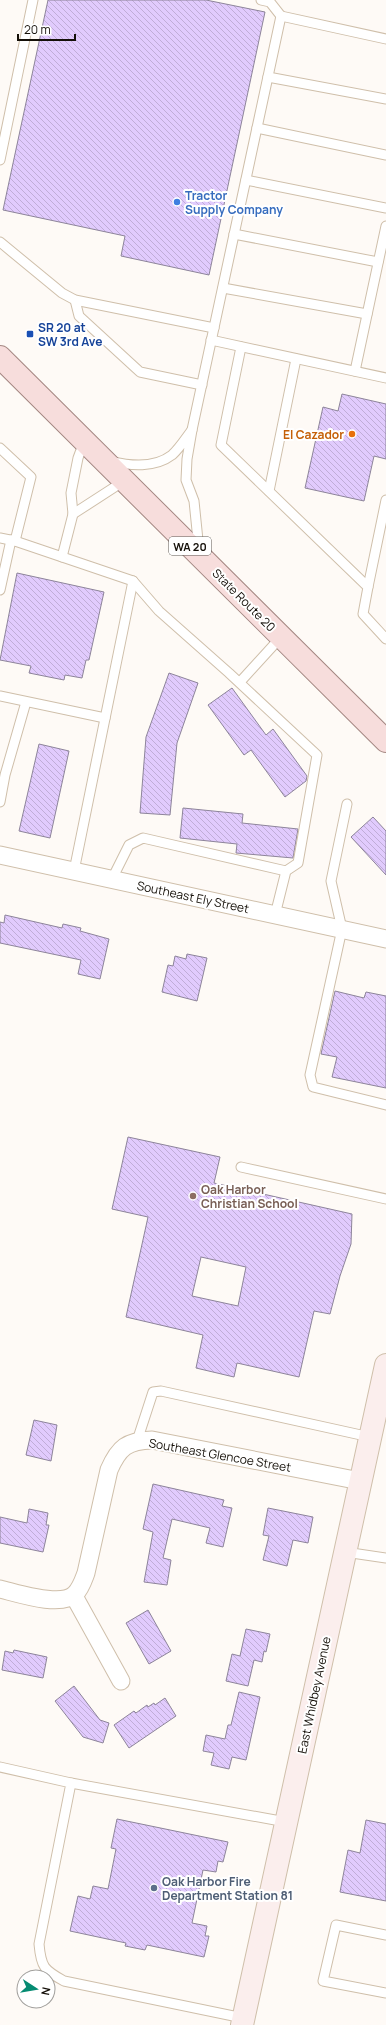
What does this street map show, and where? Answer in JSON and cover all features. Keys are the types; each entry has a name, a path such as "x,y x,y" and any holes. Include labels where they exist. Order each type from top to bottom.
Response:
{"main road":[{"name":"State Route 20","path":"0,356 384,738"}],"street":[{"name":"Southeast Ely Street","path":"0,856 386,938"},
{"name":"East Whidbey Avenue","path":"242,2021 386,1365"},
{"name":"Southeast Glencoe Street","path":"74,1596 81,1587 86,1573 109,1470 114,1457 124,1446 137,1441 152,1440 360,1481"},
{"path":"0,1589 48,1600 61,1600 74,1596 121,1681"}],"lane":[{"path":"0,160 33,0"},
{"path":"260,0 270,2 281,16 386,39"},
{"path":"199,555 194,501 186,480 187,459 211,340 281,16"},
{"path":"268,77 386,99"},
{"path":"257,128 386,155"},
{"path":"246,180 386,208"},
{"path":"355,372 386,226"},
{"path":"234,234 378,262"},
{"path":"0,242 62,293 75,300 214,328"},
{"path":"223,288 367,314"},
{"path":"75,300 79,316 140,372 202,385"},
{"path":"211,340 386,378"},
{"path":"242,347 221,445 368,587"},
{"path":"269,491 296,359"},
{"path":"100,457 112,462 142,466 156,462 172,455 192,430"},
{"path":"62,557 73,514 71,493 78,458 84,441"},
{"path":"0,448 31,476 0,590"},
{"path":"73,514 124,481"},
{"path":"386,500 384,516 363,614 386,639"},
{"path":"0,538 13,540 134,581 159,611 240,682 317,755 298,863 286,871 275,915"},
{"path":"74,871 134,581"},
{"path":"240,682 281,637"},
{"path":"0,696 105,718"},
{"path":"0,802 5,775 26,702"},
{"path":"347,804 331,881 342,929 310,1075 313,1087 386,1105"},
{"path":"112,880 129,845 143,838 286,871"},
{"path":"241,1167 386,1199"},
{"path":"137,1441 153,1392 160,1391 370,1437"},
{"path":"345,1552 386,1558"},
{"path":"0,1767 71,1784 286,1822"},
{"path":"71,1784 39,1944 41,1962 48,1972 64,1981 242,2021"},
{"path":"386,1935 336,1925 323,1981 386,1993"}],"building":[{"path":"48,0 206,0 265,12 209,275 121,256 125,236 3,210"},
{"name":"El Cazador","path":"342,394 386,404 386,459 374,456 364,501 305,488 323,407 338,411"},
{"path":"17,573 104,592 89,660 86,660 82,678 65,675 64,680 29,673 31,666 0,660"},
{"path":"169,673 198,683 177,743 170,815 140,813 146,737"},
{"path":"232,688 266,735 273,729 307,776 306,781 285,797 251,750 244,755 208,705"},
{"path":"39,744 69,751 50,838 19,831"},
{"path":"183,808 243,814 242,823 298,829 293,858 236,853 237,844 180,838"},
{"path":"373,817 386,831 386,875 351,837"},
{"path":"5,915 62,928 63,924 81,928 80,931 109,939 100,979 78,974 81,960 0,943 0,922 4,923"},
{"path":"187,954 207,958 197,1001 162,992 168,965 173,966 175,956 186,959"},
{"path":"335,991 364,998 366,992 386,996 386,1088 332,1077 337,1057 321,1054"},
{"path":"128,1137 220,1157 214,1183 352,1214 351,1244 340,1276 330,1314 314,1311 299,1377 237,1363 234,1377 196,1368 203,1335 126,1317 148,1217 112,1209","holes":["201,1257 246,1267 238,1306 192,1296"]},
{"path":"34,1420 57,1425 51,1461 26,1455"},
{"path":"153,1484 224,1500 222,1506 232,1508 223,1547 206,1543 210,1528 172,1519 163,1558 171,1560 167,1585 144,1582 153,1532 143,1529"},
{"path":"268,1508 313,1517 308,1543 293,1540 287,1566 263,1560 269,1536 263,1535"},
{"path":"29,1509 48,1513 46,1525 49,1525 43,1552 0,1543 0,1517 27,1523"},
{"path":"148,1610 171,1651 149,1664 126,1623"},
{"path":"246,1629 270,1634 262,1662 254,1660 248,1686 226,1681 232,1654 240,1656"},
{"path":"14,1650 47,1657 43,1678 2,1670 5,1651 13,1653"},
{"path":"74,1686 100,1720 109,1723 103,1743 83,1737 55,1701"},
{"path":"239,1692 260,1697 246,1760 232,1757 229,1769 211,1765 214,1753 203,1751 206,1735 225,1739 228,1725 231,1725"},
{"path":"165,1698 176,1716 129,1748 114,1725 134,1711 136,1713 147,1705 148,1707 154,1703 155,1705"},
{"name":"Oak Harbor Fire Department Station 81","path":"117,1819 228,1842 223,1862 218,1861 216,1872 203,1870 192,1923 207,1926 205,1936 209,1936 204,1957 147,1945 145,1950 125,1946 126,1943 70,1931 78,1896 90,1899 93,1886 108,1889 116,1849 111,1848"},
{"path":"366,1820 386,1824 386,1901 340,1892 348,1850 360,1853"}],"place":[{"name":"Tractor Supply Company","path":"177,202"},
{"name":"SR 20 at SW 3rd Ave","path":"30,334"},
{"name":"El Cazador","path":"352,434"},
{"name":"Oak Harbor Christian School","path":"193,1196"},
{"name":"Oak Harbor Fire Department Station 81","path":"154,1888"}]}
